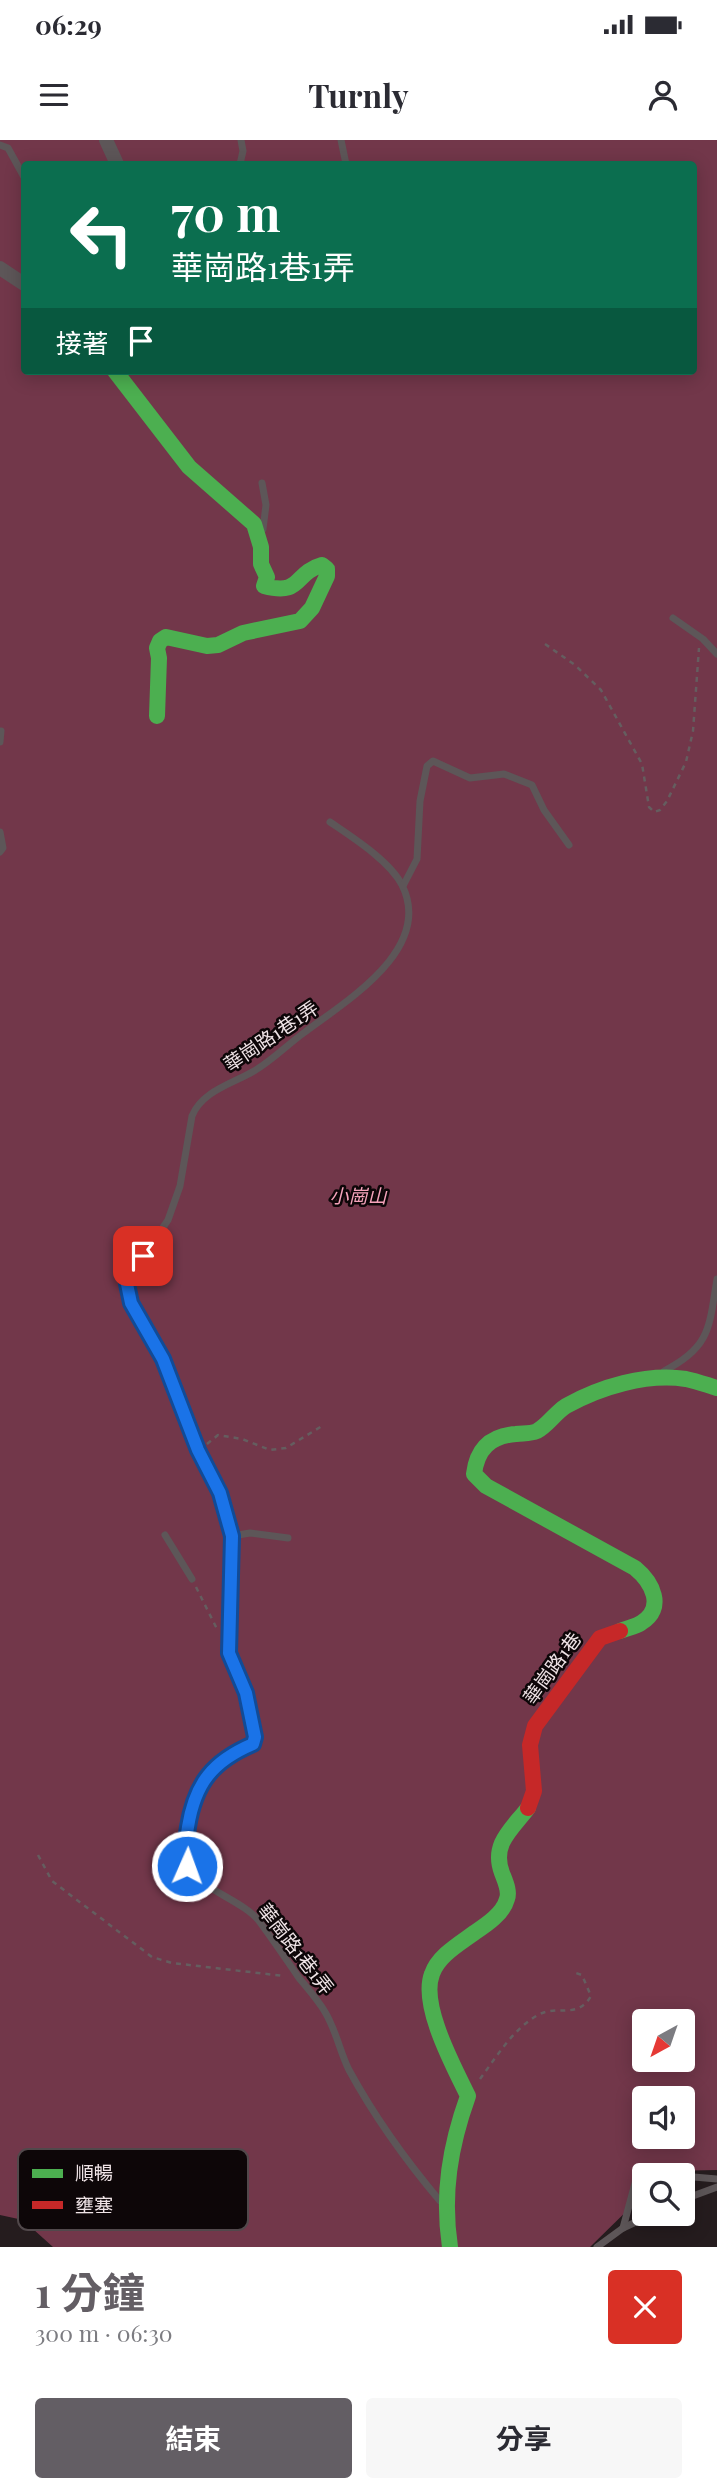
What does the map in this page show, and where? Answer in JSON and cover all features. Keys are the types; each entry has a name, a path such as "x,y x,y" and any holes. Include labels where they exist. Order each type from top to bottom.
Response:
{"street":[{"path":"106,140 116,161"},
{"path":"0,268 21,282"},
{"path":"119,375 189,467 254,524 261,547 261,564 267,577 264,586 276,590 288,589 299,583 316,566 322,565 327,569 327,576 312,608 300,621 243,633 218,645 206,646 166,637 160,641 157,648 157,716"},
{"name":"華崗路1巷","path":"468,2096 452,2063 430,1999 428,1983 433,1970 443,1957 500,1912 507,1900 507,1889 497,1856 500,1841 532,1800 534,1790 530,1736 535,1726 600,1638 641,1623 652,1613 655,1592 647,1578 635,1567 486,1486 474,1474 474,1461 485,1442 501,1435 535,1432 562,1409 585,1397 651,1378 686,1379 717,1388"},
{"path":"450,2247 445,2207 454,2131 468,2096"}],"lane":[{"path":"241,140 243,151 241,161"},
{"path":"341,140 345,161"},
{"path":"0,145 8,148 21,172"},
{"path":"261,547 266,505 262,483"},
{"path":"673,618 703,639 717,654"},
{"path":"0,742 1,731"},
{"path":"330,822 377,856 403,886 417,859 420,801 427,766 433,761 470,778 504,774 532,785 544,810 569,845"},
{"path":"0,832 3,848 0,852"},
{"name":"華崗路1巷1弄","path":"403,886 408,923 400,945 382,971 357,996 257,1069 203,1098 195,1107 191,1116 180,1186 167,1220 127,1284 131,1303 163,1359 198,1450 220,1493 232,1536 229,1653 246,1693 255,1737 253,1744 231,1754 199,1786 184,1854 187,1866 198,1879 233,1899 257,1918 326,2012 349,2069 360,2088 416,2172 445,2207"},
{"path":"651,1378 680,1363 700,1346 710,1325 717,1279"},
{"path":"232,1536 250,1532 288,1538"},
{"path":"165,1535 192,1579"},
{"path":"695,2177 717,2179"},
{"path":"695,2195 717,2187"},
{"path":"623,2228 632,2195"},
{"path":"597,2247 632,2224"}],"path":[{"path":"545,644 575,665 601,691 642,764 649,807 654,812 660,810 667,801 686,762 693,731 697,651 703,639"},
{"path":"198,1450 218,1435 242,1439 270,1450 286,1448 322,1426"},
{"path":"192,1579 229,1653"},
{"path":"38,1855 52,1881 152,1957 172,1963 301,1980"},
{"path":"468,2096 509,2039 539,2014 575,2010 586,2005 592,1996 582,1975 573,1972"}],"green space":[{"name":"小崗山","path":"0,140 717,140 717,2170 695,2170 695,2163 632,2163 632,2206 590,2247 53,2247 34,2230 248,2230 248,2149 18,2149 18,2219 0,2215"}],"traffic: fast":[{"path":"118,375 189,467 254,524 261,547 261,564 267,577 264,586 285,588 292,586 313,569 322,565 327,569 327,576 312,608 300,621 243,633 218,645 207,646 166,637 160,641 157,648 157,716"},
{"path":"620,1631 641,1623 653,1610 654,1595 647,1580 635,1568 486,1486 474,1474 478,1457 492,1441 507,1435 537,1431 566,1406 593,1393 624,1383 671,1378 717,1388"},
{"path":"450,2247 447,2208 449,2170 456,2133 468,2096 434,2019 430,1987 432,1974 444,1956 502,1910 508,1893 499,1863 501,1845 528,1808"}],"traffic: jam":[{"path":"528,1808 534,1791 530,1745 535,1726 600,1638 620,1631"}],"route":[{"path":"143,1256 127,1284 131,1303 163,1359 198,1450 220,1493 232,1536 229,1653 246,1693 255,1737 253,1744 231,1754 199,1786 184,1854 187,1866"}]}
